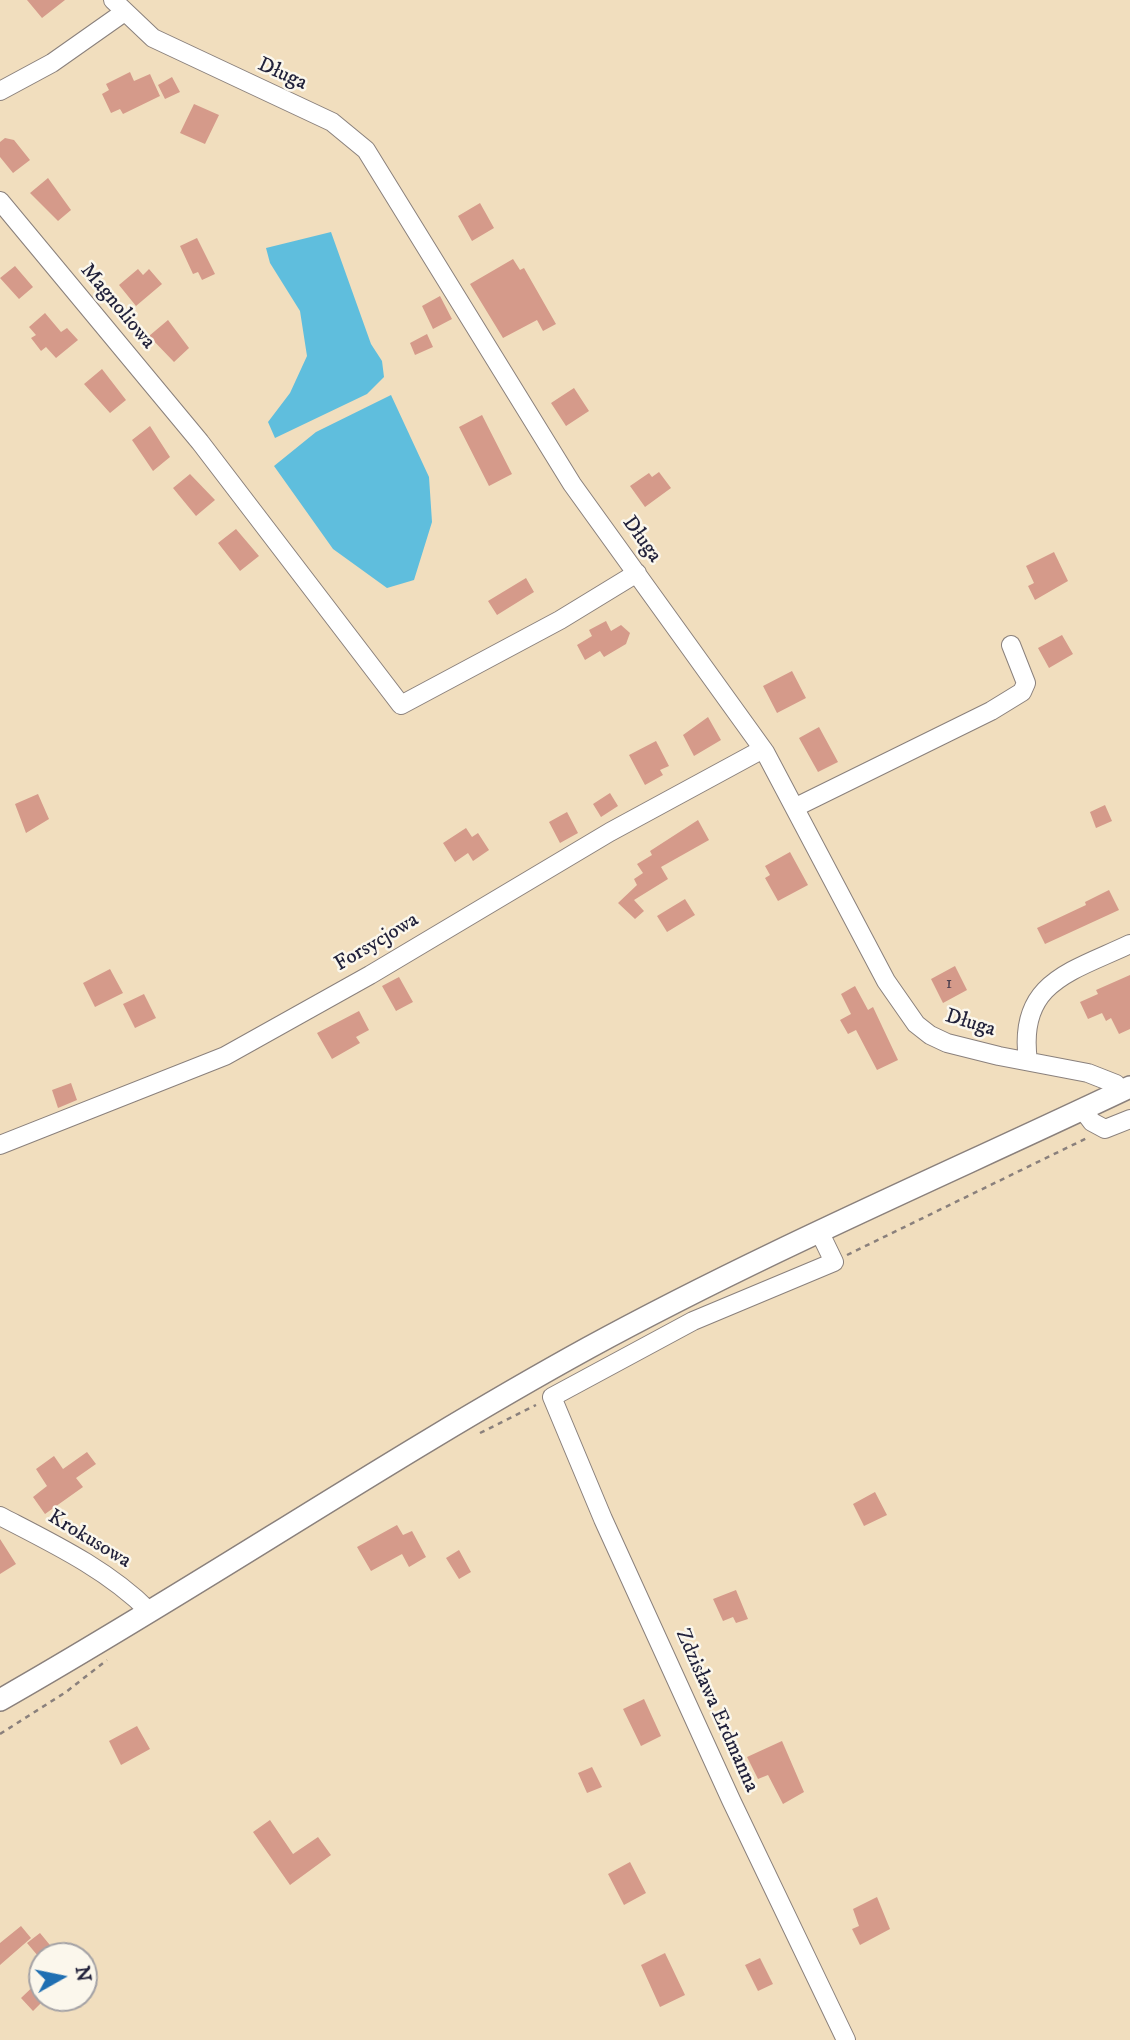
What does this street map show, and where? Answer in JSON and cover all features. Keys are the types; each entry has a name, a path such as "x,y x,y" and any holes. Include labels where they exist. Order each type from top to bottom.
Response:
{"main road":[{"path":"0,1700 457,1423 579,1353 820,1233 1126,1089"}],"street":[{"path":"0,91 52,63 118,6"},
{"name":"Długa","path":"118,6 153,38 332,122 356,139 390,184 572,484 763,749 886,981 916,1024 947,1043 1105,1078 1126,1089"},
{"name":"Magnoliowa","path":"0,201 200,442 401,705 560,620 636,573"},
{"path":"796,807 1007,703 1022,692 1026,683 1011,645"},
{"name":"Forsycjowa","path":"0,1145 225,1056 370,975 610,832 763,749"},
{"path":"1028,1061 1026,1028 1031,1008 1045,988 1130,944"},
{"path":"1083,1110 1093,1122 1105,1129 1130,1119"},
{"path":"820,1233 834,1262"},
{"name":"Zdzisława Erdmanna","path":"834,1262 693,1321 552,1397 603,1519 731,1800 846,2040"},
{"name":"Krokusowa","path":"0,1516 54,1544 127,1588 149,1611"}],"path":[{"path":"834,1262 877,1238 1105,1129"}],"water":[{"path":"331,232 371,344 382,361 384,377 367,394 275,438 268,422 290,393 307,356 300,311 270,263 266,248"},
{"path":"391,395 429,477 432,522 414,580 387,588 333,549 274,466 316,432"}],"building":[{"path":"27,0 65,0 42,18"},
{"path":"130,72 134,81 150,74 160,96 123,114 120,109 111,113 102,94 109,90 106,84"},
{"path":"172,77 180,92 165,99 158,85"},
{"path":"194,104 219,115 205,144 180,133"},
{"path":"5,138 14,140 30,160 13,173 0,157 0,142"},
{"path":"48,178 71,210 58,221 30,193"},
{"path":"480,203 494,228 472,241 458,216"},
{"path":"197,238 215,274 202,280 198,272 193,274 180,246"},
{"path":"513,259 520,270 524,268 556,324 543,331 537,320 503,338 470,284"},
{"path":"15,266 33,287 19,299 0,278"},
{"path":"138,269 143,275 149,269 162,284 136,306 119,285"},
{"path":"440,296 452,319 433,329 422,306"},
{"path":"45,313 61,332 67,328 78,340 56,358 46,347 41,351 31,338 36,335 29,327"},
{"path":"168,320 189,348 174,362 149,336"},
{"path":"427,334 433,347 415,355 410,343"},
{"path":"102,369 126,400 110,413 84,384"},
{"path":"574,388 589,411 566,426 551,403"},
{"path":"482,415 512,474 489,486 459,427"},
{"path":"150,426 170,457 153,471 132,440"},
{"path":"659,472 671,488 645,507 630,486 649,473 652,477"},
{"path":"190,474 215,500 196,516 173,488"},
{"path":"236,529 259,556 240,571 218,543"},
{"path":"1054,552 1068,581 1035,600 1028,586 1034,583 1026,566"},
{"path":"526,578 534,592 497,615 488,601"},
{"path":"606,621 611,631 621,625 630,633 626,644 604,657 600,651 585,660 577,645 592,636 589,630"},
{"path":"1062,635 1073,654 1049,668 1038,648"},
{"path":"792,671 806,698 777,713 763,686"},
{"path":"708,717 721,740 694,756 683,735"},
{"path":"819,727 838,762 818,772 799,738"},
{"path":"656,741 669,766 660,770 663,775 645,785 629,755"},
{"path":"610,793 618,806 601,817 593,804"},
{"path":"38,794 49,819 26,833 15,804"},
{"path":"1105,805 1112,821 1096,828 1090,812"},
{"path":"567,812 578,833 560,843 549,822"},
{"path":"698,820 709,840 661,867 668,879 634,900 644,911 635,919 618,903 637,885 634,879 643,873 637,864 652,855 650,851"},
{"path":"466,828 472,837 478,833 489,850 473,861 468,853 455,862 443,843"},
{"path":"790,852 808,885 778,901 765,878 770,875 765,866"},
{"path":"1109,890 1119,910 1045,944 1037,928 1086,905 1085,902"},
{"path":"685,899 695,915 667,932 657,916"},
{"path":"955,966 967,990 943,1003 931,979"},
{"path":"110,969 123,993 95,1007 83,983"},
{"path":"1130,975 1130,1029 1119,1034 1111,1018 1106,1021 1102,1013 1088,1019 1080,1002 1098,994 1096,990"},
{"path":"399,977 413,1002 396,1011 382,986"},
{"path":"855,986 868,1010 873,1007 898,1060 877,1070 856,1030 848,1034 840,1020 851,1014 841,994"},
{"path":"144,994 156,1018 135,1028 123,1004"},
{"path":"359,1011 369,1030 356,1037 360,1043 332,1059 317,1033"},
{"path":"71,1083 77,1100 58,1108 52,1090"},
{"path":"87,1452 96,1464 76,1478 83,1487 45,1514 33,1497 47,1486 36,1469 54,1456 63,1469"},
{"path":"875,1492 887,1515 864,1526 853,1504"},
{"path":"397,1525 403,1535 412,1531 426,1557 409,1567 402,1554 371,1571 357,1547"},
{"path":"0,1539 16,1564 0,1574"},
{"path":"459,1550 471,1572 459,1579 446,1558"},
{"path":"736,1590 748,1619 736,1623 733,1617 723,1621 713,1599"},
{"path":"644,1699 661,1736 641,1746 623,1709"},
{"path":"137,1726 150,1749 121,1765 109,1741"},
{"path":"782,1741 804,1792 783,1804 768,1775 758,1779 747,1757"},
{"path":"592,1767 602,1787 587,1793 578,1773"},
{"path":"270,1820 293,1854 318,1837 331,1855 290,1885 253,1832"},
{"path":"630,1862 646,1893 624,1905 608,1874"},
{"path":"877,1897 890,1929 860,1945 852,1929 859,1926 853,1909"},
{"path":"21,1926 31,1938 0,1965 0,1943"},
{"path":"40,1933 47,1942 28,1942"},
{"path":"665,1953 685,1995 660,2007 641,1965"},
{"path":"760,1958 773,1984 758,1991 745,1965"},
{"path":"28,1991 28,2006 21,1998"}]}
